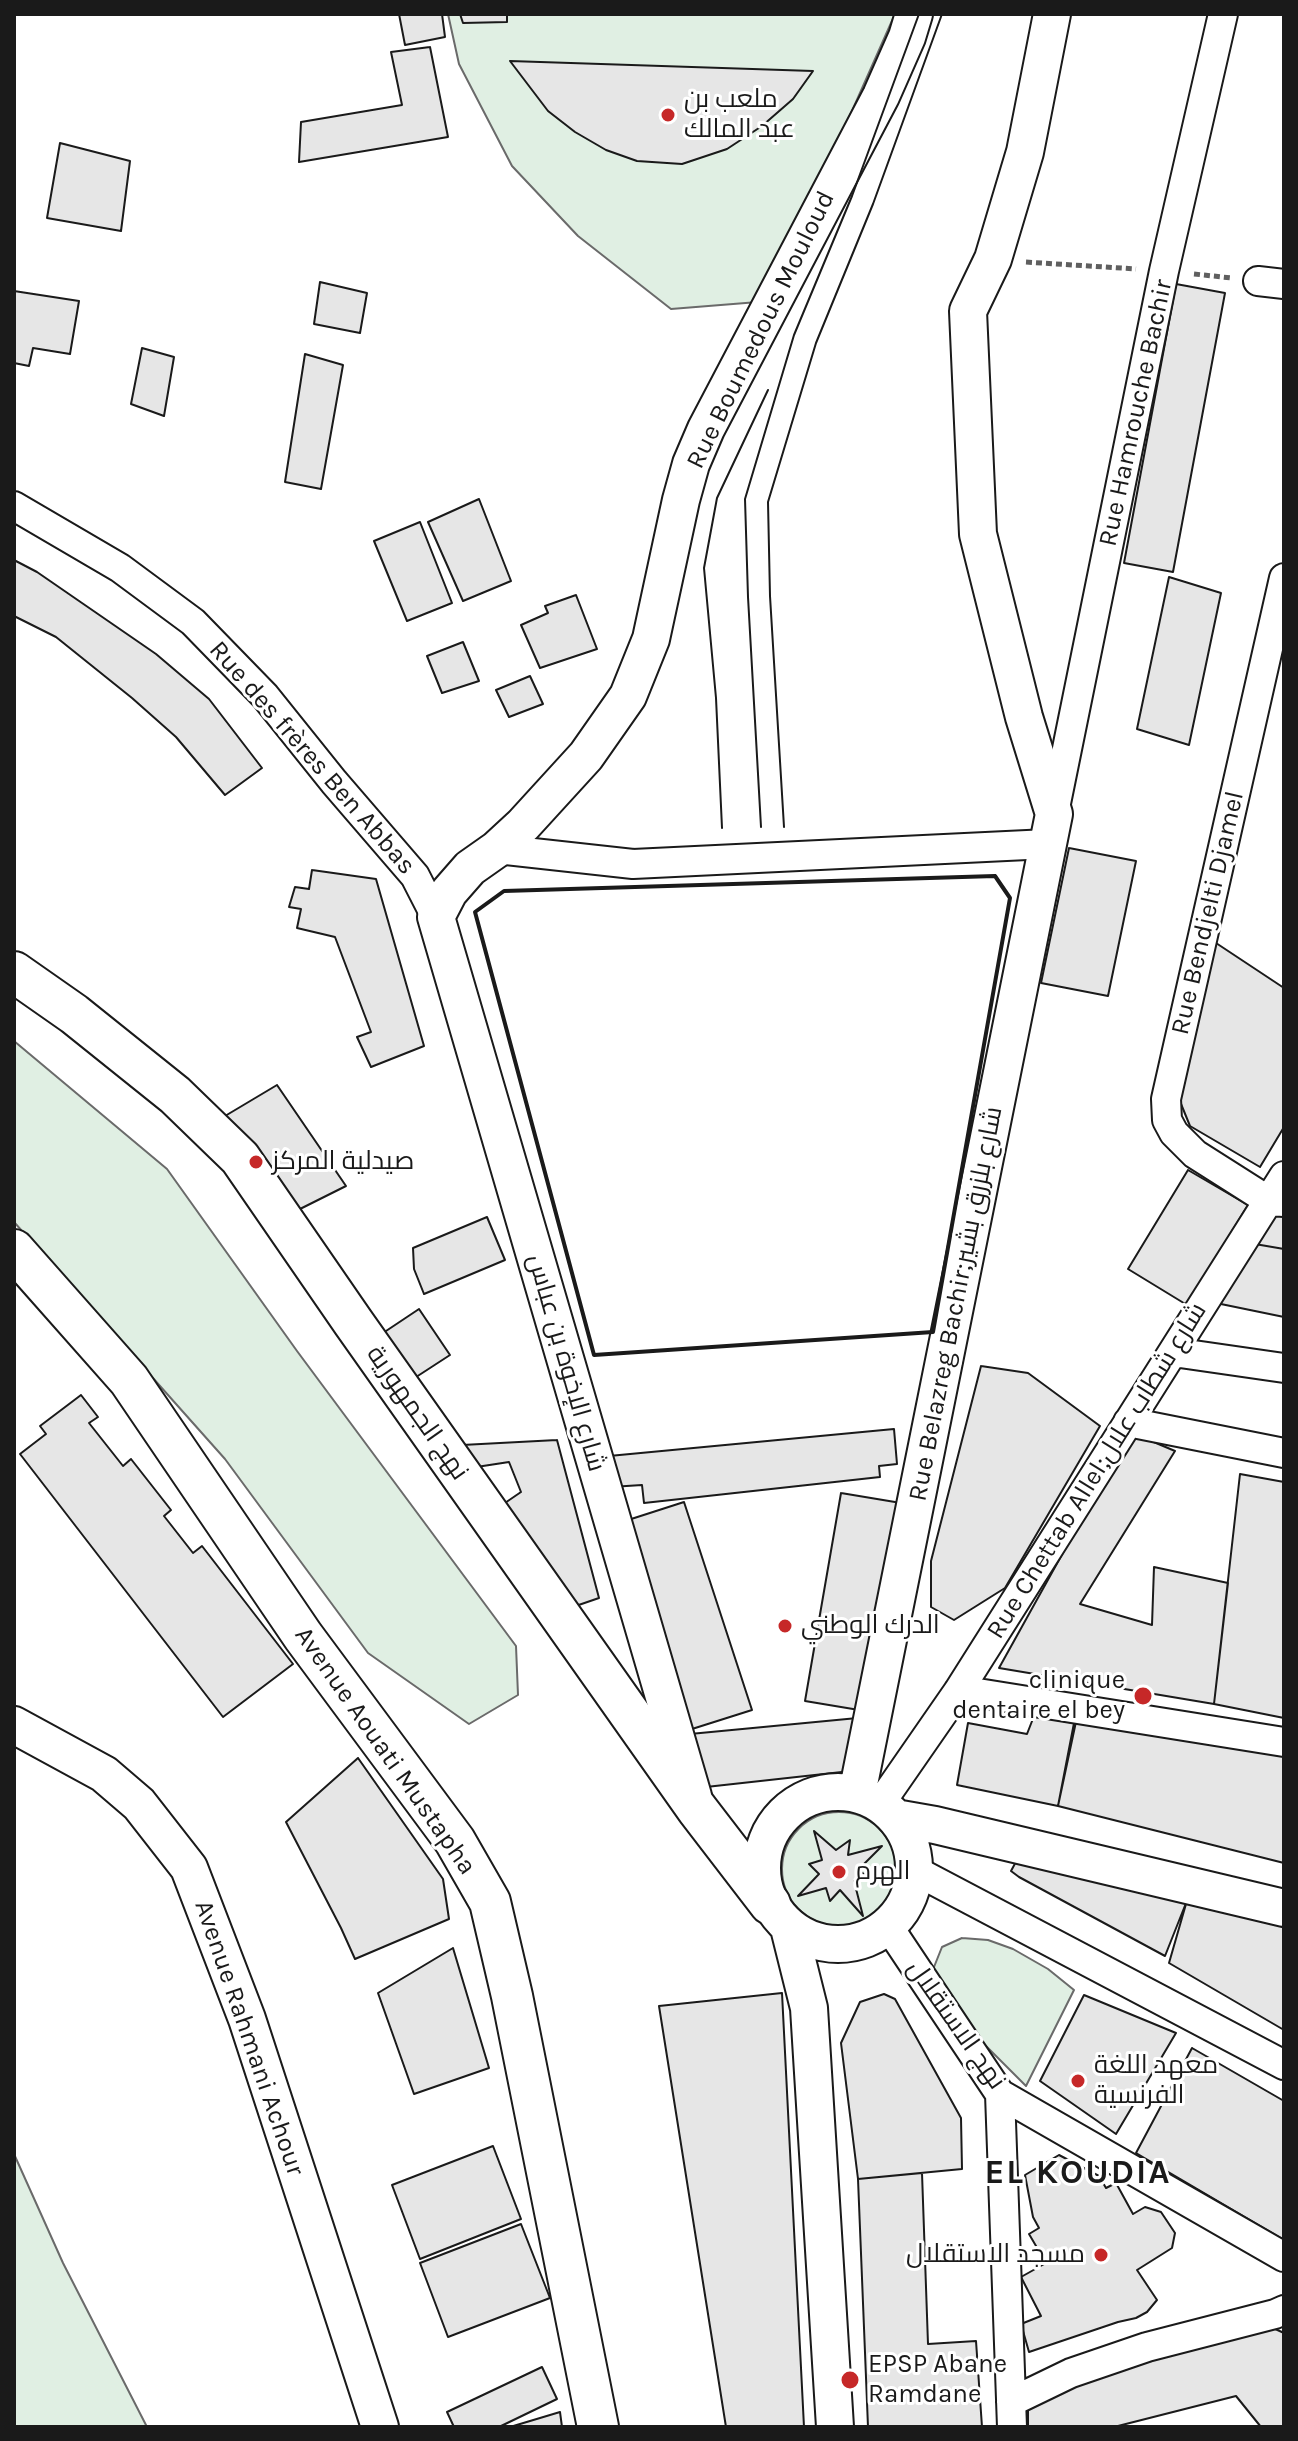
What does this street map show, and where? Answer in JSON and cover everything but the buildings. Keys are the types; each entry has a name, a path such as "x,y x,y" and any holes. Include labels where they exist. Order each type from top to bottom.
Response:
{"main road":[{"name":"نهج الجمهورية","path":"14,972 74,1014 175,1095 240,1158 697,1809 780,1916"},
{"name":"Avenue Aouati Mustapha","path":"14,1250 129,1380 303,1636 455,1841 490,1902 598,2427"}],"street":[{"name":"Rue Boumedous Mouloud","path":"436,917 449,892 470,868 523,825 586,756 628,696 651,639 691,464 881,96 914,14"},
{"path":"497,849 633,864 1051,829 978,534 968,311 993,259 1025,152 1052,14"},
{"name":"Rue Hamrouche Bachir","path":"1051,829 1164,271 1223,14"},
{"name":"Rue des frères Ben Abbas","path":"14,506 120,568 193,622 265,696 415,876 436,917"},
{"name":"Rue Bendjelti Djamel","path":"1276,1202 1195,1154 1174,1133 1167,1120 1166,1099 1284,578"},
{"name":"Rue Belazreg Bachir;شارع بلزرق بشير","path":"877,1805 1051,829"},
{"name":"شارع الإخوة بن عباس","path":"436,917 697,1809"},
{"name":"Rue Chettab Allel;شارع شطاب علال","path":"877,1805 959,1690 1173,1352 1276,1202 1284,1176"},
{"path":"1173,1352 1284,1368"},
{"path":"1128,1422 1284,1453"},
{"path":"959,1690 1284,1742"},
{"name":"Avenue Rahmani Achour","path":"14,1725 104,1774 139,1804 189,1868 247,2019 380,2427"},
{"path":"835,2427 809,2008 780,1916 762,1880 762,1855 770,1831 786,1812 807,1798 832,1792 935,1825 1284,1908"},
{"path":"780,1916 813,1940 839,1945 864,1939 888,1926 911,1891 914,1870 906,1833 877,1805"},
{"path":"914,1870 1284,2065"},
{"name":"نهج الاستقلال","path":"888,1926 1000,2094 1284,2257"},
{"path":"1000,2094 1012,2415"},
{"path":"1012,2415 1071,2373 1134,2351 1284,2310"}],"path":[{"path":"993,259 1271,282"}],"green space":[{"name":"ملعب بن عبد المالك","path":"448,14 895,14 805,217 758,302 671,309 578,236 512,166 459,64"},
{"path":"14,1041 167,1169 297,1351 516,1646 518,1695 469,1724 368,1653 225,1459 14,1222"},
{"name":"الهرم","path":"839,1812 861,1817 879,1829 891,1847 896,1869 891,1891 879,1909 861,1921 839,1926 817,1921 799,1909 787,1891 782,1869 787,1847 799,1829 817,1817"},
{"path":"962,1938 988,1940 1013,1949 1048,1969 1074,1990 1026,2086 970,2030 932,1972 942,1947"},
{"path":"14,2154 63,2263 147,2427 14,2427"}],"tram line":[{"path":"761,827 745,499 794,335 852,196 919,14"},
{"path":"784,827 770,596 768,502 816,343 873,204 942,14"},
{"path":"722,828 716,698 704,568 717,498 768,390"}],"wall":[{"path":"995,876 1010,898 933,1332 594,1355 475,912 504,891 995,876"}],"place":[{"name":"ملعب بن عبد المالك","path":"668,115"},
{"name":"صيدلية المركز","path":"256,1162"},
{"name":"الدرك الوطني","path":"785,1626"},
{"name":"clinique dentaire el bey","path":"1143,1696"},
{"name":"الهرم","path":"839,1872"},
{"name":"معهد اللغة الفرنسية","path":"1078,2081"},
{"name":"مسجد الاستقلال","path":"1101,2255"},
{"name":"EPSP Abane Ramdane","path":"850,2380"}],"district":[{"name":"EL KOUDIA","path":"1078,2173"}]}
